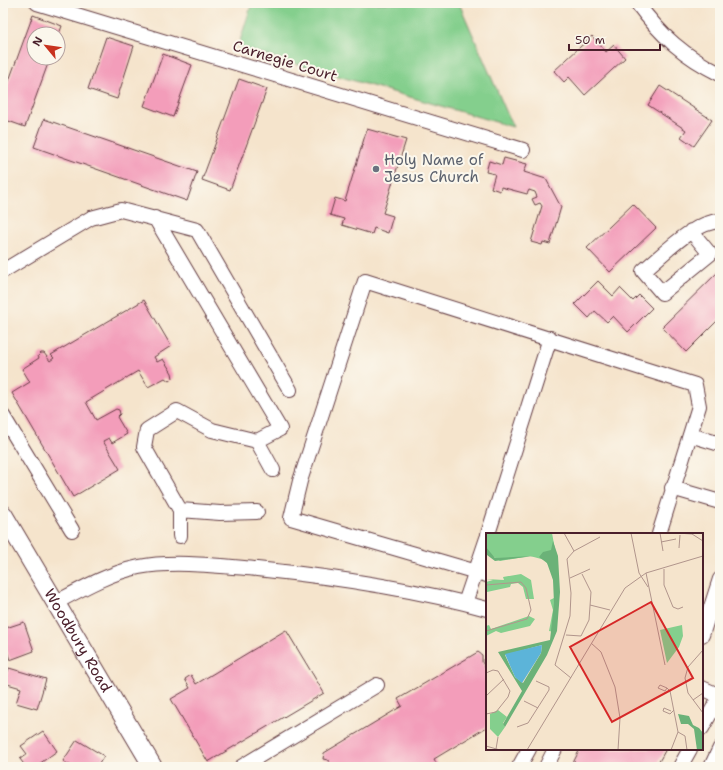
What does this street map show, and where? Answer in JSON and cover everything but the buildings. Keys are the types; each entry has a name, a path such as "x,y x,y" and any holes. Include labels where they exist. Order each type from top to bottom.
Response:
{"main road":[{"name":"Woodbury Road","path":"3,514 153,767"}],"street":[{"name":"Carnegie Court","path":"36,3 524,150"},
{"path":"637,3 653,24 669,41 696,62 720,74"},
{"path":"3,271 91,218 121,210 197,230 290,390"},
{"path":"155,218 280,429 257,441 212,430 177,411 147,430 144,447 180,510 180,536"},
{"path":"691,231 710,254 662,293 643,271 691,231 711,221 720,221"},
{"path":"482,573 291,518 300,480 365,281 550,338 695,385 699,406 672,488 659,533"},
{"path":"489,533 550,338"},
{"path":"3,416 72,530"},
{"path":"690,435 720,444"},
{"path":"257,441 273,470"},
{"path":"672,488 720,502"},
{"path":"180,510 220,513 257,512"},
{"path":"465,603 482,573 486,545"},
{"path":"55,603 74,592 115,574 139,567 161,565 222,566 324,576 416,592 486,609"},
{"path":"703,632 720,579"},
{"path":"241,767 377,685"},
{"path":"703,688 720,696 703,726"},
{"path":"711,767 720,748"},
{"path":"518,767 528,750"},
{"path":"546,767 554,750"},
{"path":"680,767 689,750"}],"green space":[{"path":"252,3 459,3 513,127 238,47"}],"place":[{"name":"Holy Name of Jesus Church","path":"376,169"}]}
